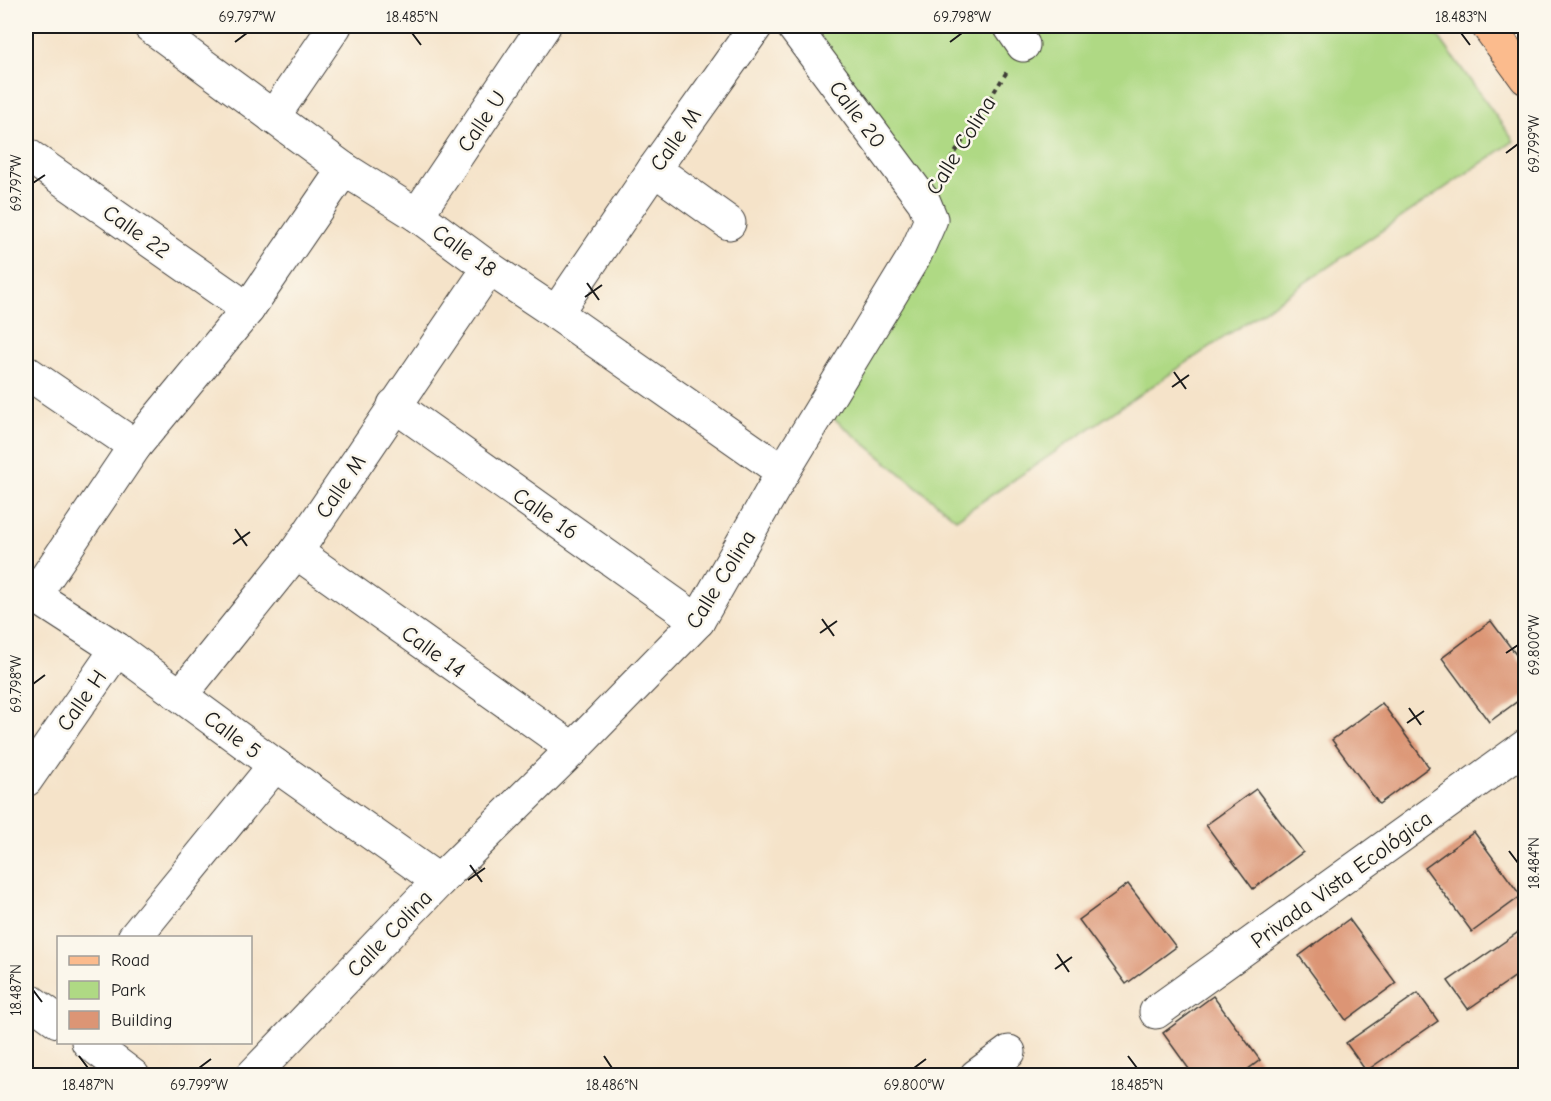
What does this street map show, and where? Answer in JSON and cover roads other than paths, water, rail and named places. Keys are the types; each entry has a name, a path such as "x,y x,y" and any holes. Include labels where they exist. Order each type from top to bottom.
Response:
{"main road":[{"path":"1488,26 1526,78"}],"street":[{"name":"Calle 18","path":"150,26 344,169 417,215 489,268 783,472"},
{"path":"273,117 335,26"},
{"name":"Calle U","path":"417,215 544,26"},
{"name":"Calle M","path":"556,313 654,169 756,26"},
{"name":"Calle 20","path":"793,26 924,202"},
{"name":"Calle 22","path":"26,154 248,309"},
{"path":"30,593 135,446 248,309 344,169"},
{"path":"654,169 729,223"},
{"name":"Calle Colina","path":"252,1076 439,881 698,621 783,472 915,255 931,219 924,202"},
{"name":"Calle M","path":"182,695 296,552 489,268"},
{"path":"26,372 135,446"},
{"name":"Calle 16","path":"394,405 698,621"},
{"name":"Calle 14","path":"296,552 573,749"},
{"name":"Calle 5","path":"30,593 117,649 439,881"},
{"name":"Calle H","path":"26,780 117,649"},
{"name":"Privada Vista Ecológica","path":"1156,1012 1526,746"},
{"path":"136,936 275,765"},
{"path":"26,998 57,1020"},
{"path":"91,1044 133,1076"},
{"path":"976,1076 1009,1052"}]}
